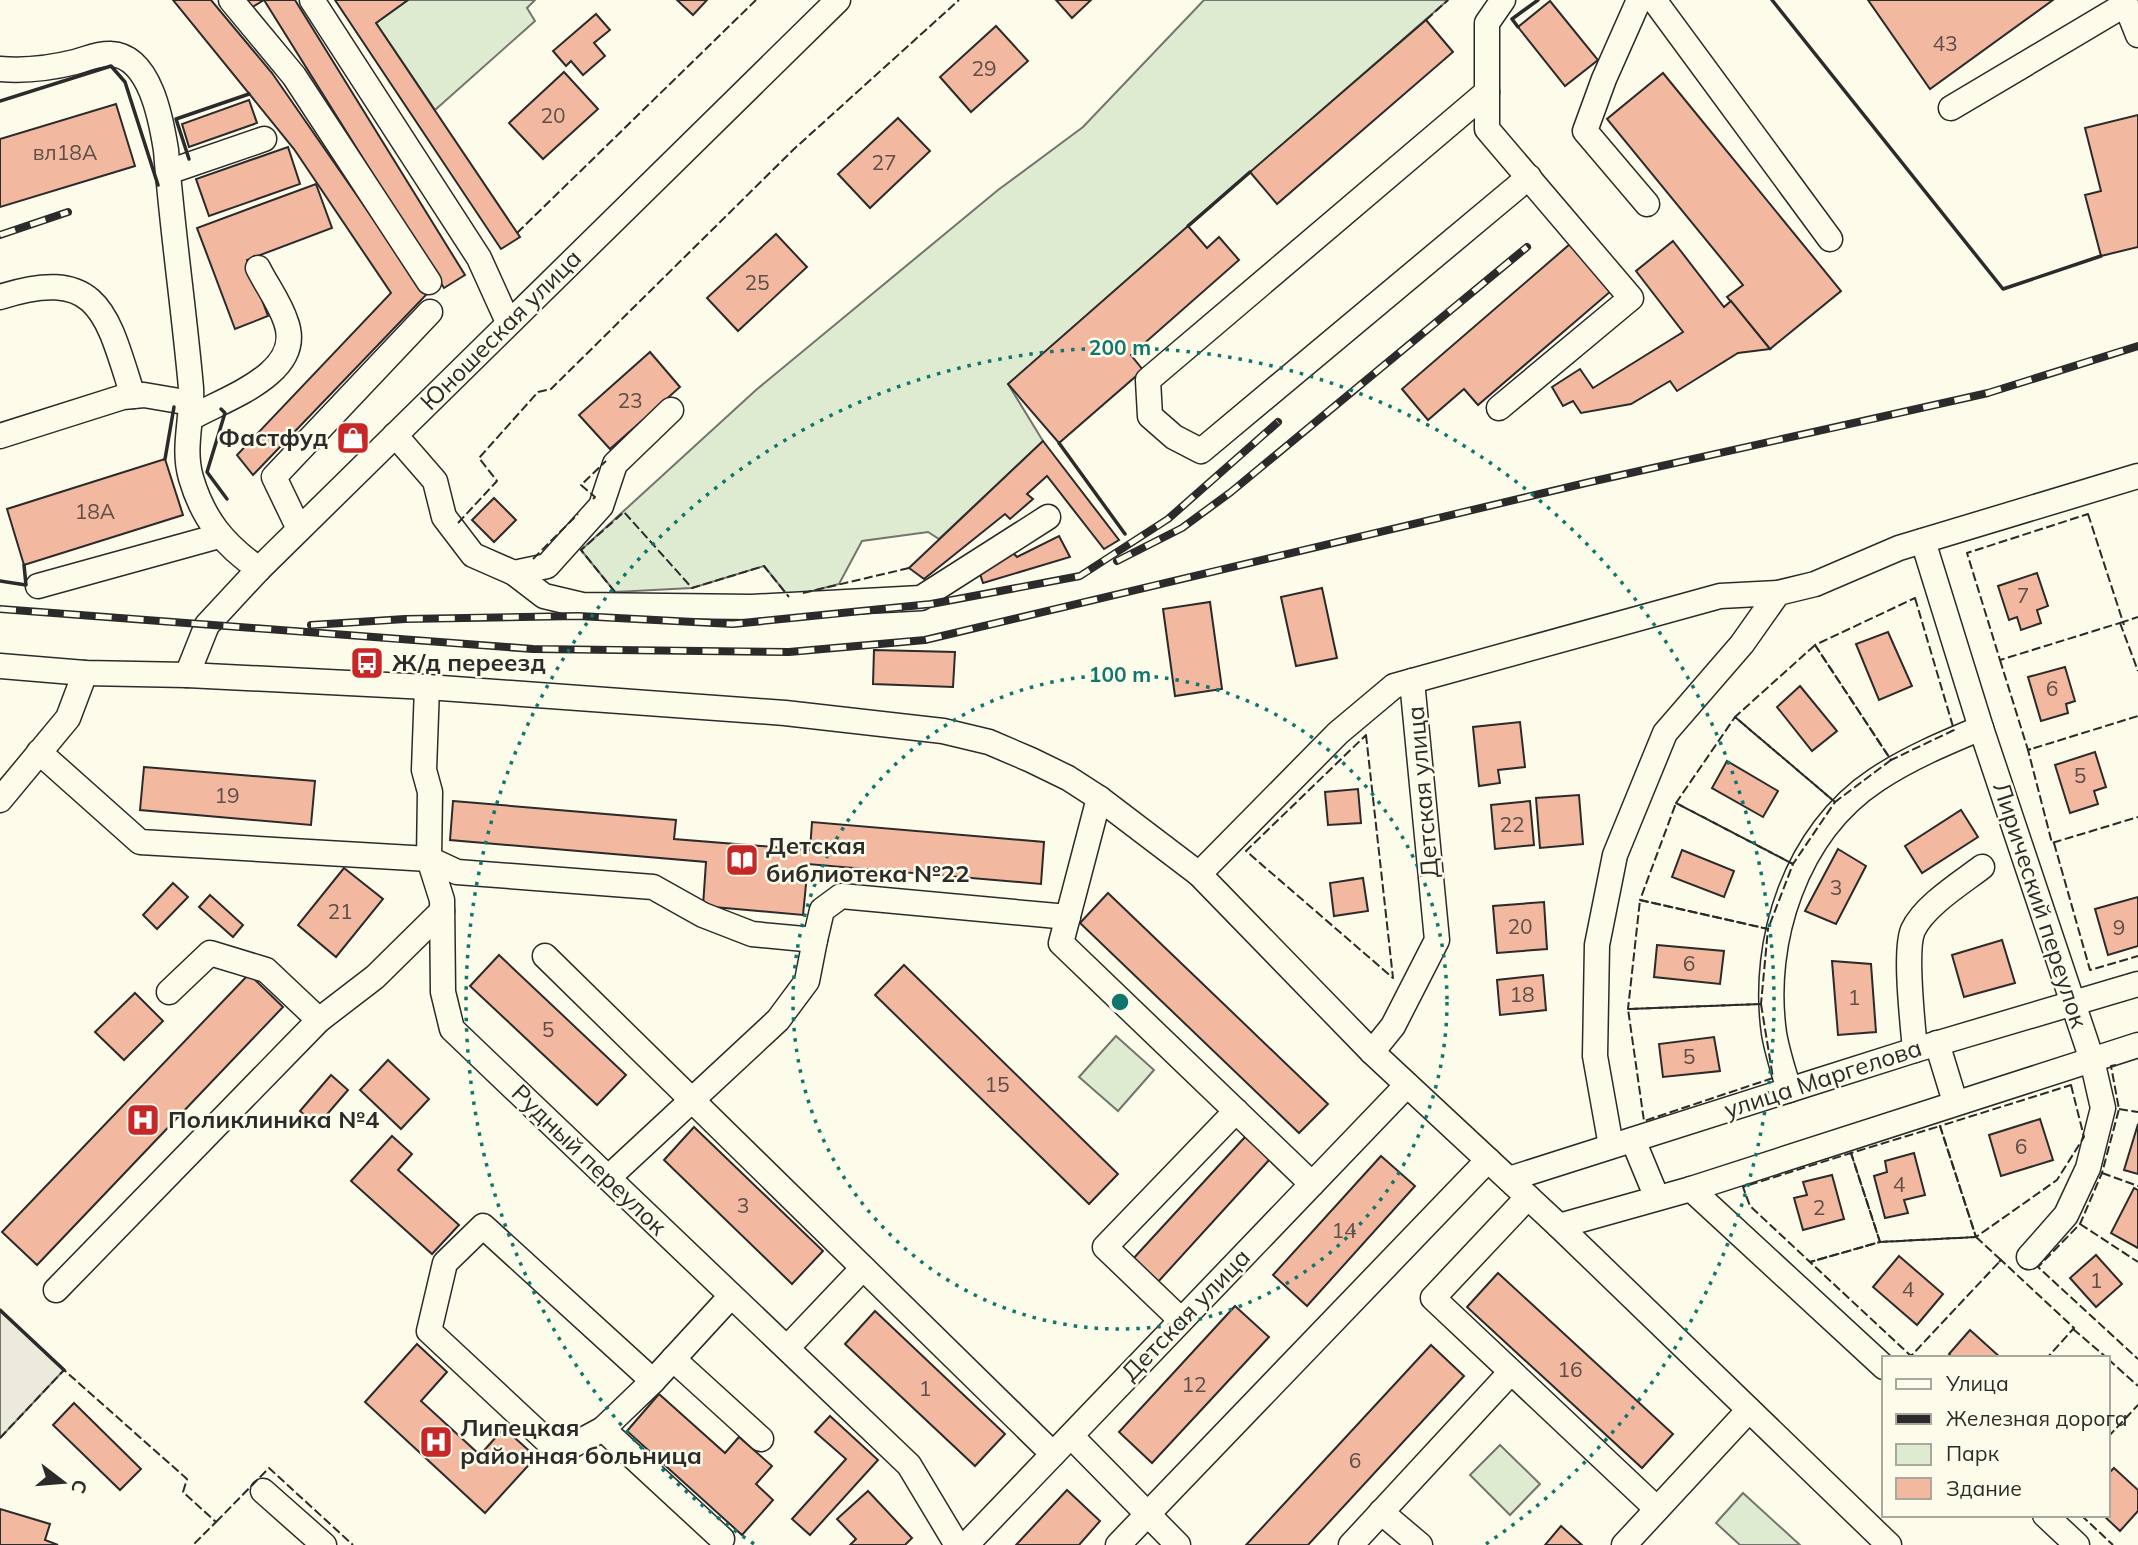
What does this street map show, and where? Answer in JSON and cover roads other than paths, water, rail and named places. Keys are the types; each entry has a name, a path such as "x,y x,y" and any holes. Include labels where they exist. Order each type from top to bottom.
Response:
{"street":[{"path":"231,0 294,76 429,282"},
{"path":"312,0 480,258 508,322"},
{"name":"Юношеская улица","path":"187,675 206,625 259,569 838,0"},
{"path":"1499,408 1631,298 1488,129 1488,23 1503,0"},
{"path":"1639,0 1604,79 1585,131 1647,205"},
{"path":"1654,0 1830,239"},
{"path":"1951,108 2125,2 2138,35"},
{"path":"0,69 55,66 109,53 129,60 142,76 155,105 165,142 191,411 187,442 188,468 202,507 219,536 259,569"},
{"path":"1487,92 1148,380 1150,416 1174,437 1201,451 1528,177"},
{"path":"168,172 264,139"},
{"path":"0,436 133,396 191,411 263,380 285,354 289,334 286,322 258,268"},
{"path":"0,297 35,286 59,287 79,294 96,305 109,320 133,396"},
{"path":"299,529 274,477 430,312"},
{"path":"514,573 547,566 601,506 615,464 671,410"},
{"path":"395,435 435,481 444,517 472,555 514,573 544,596 582,605 752,607 920,598 1048,517"},
{"path":"1199,874 1338,733 1394,686 1720,596 1779,593 1815,584 1923,541 2138,475"},
{"path":"38,586 219,536"},
{"name":"Лирический переулок","path":"1923,541 1981,728 2092,1060 2103,1108 2088,1168 2066,1215 2029,1257"},
{"path":"1657,1198 1622,1143 1595,1056 1597,945 1615,855 1665,733 1742,644 1779,593"},
{"path":"0,666 85,673 187,675 427,687 785,712 943,731 989,742 1031,760 1068,778 1099,798 1199,874 1372,1052 1559,1226 1889,1545"},
{"path":"0,800 68,718 85,673"},
{"name":"Детская улица","path":"1372,1052 1393,1026 1437,940 1412,681"},
{"name":"Рудный переулок","path":"427,687 424,770 430,792 429,859 442,900 443,992 452,1029 909,1465 957,1545"},
{"path":"1789,1090 1774,1033 1773,964 1782,910 1804,862 1837,816 1874,781 1919,754 1981,728"},
{"path":"39,752 140,842 429,859 457,872 653,887 703,915 752,934 815,940"},
{"path":"1099,798 1061,943 1312,1184"},
{"path":"1955,1101 1926,1047 1909,986 1912,930 1938,901 1982,867"},
{"path":"608,1178 778,1020 807,981 822,910 841,896 1068,917"},
{"path":"56,1290 319,1020 375,977 442,911"},
{"path":"169,992 210,953 266,970 319,1020"},
{"path":"545,956 1053,1454"},
{"name":"улица Маргелова","path":"1509,1179 1926,1047 2072,1006 2138,984"},
{"path":"1559,1226 1691,1189 1955,1101 2138,1045"},
{"name":"Детская улица","path":"965,1545 1407,1085"},
{"path":"1181,1320 1105,1247 1236,1111"},
{"path":"1118,1545 1488,1160"},
{"path":"1691,1189 1882,1365"},
{"path":"1528,1197 1433,1297 1657,1509"},
{"path":"653,1381 483,1226 445,1263 429,1331 547,1441 565,1450 603,1429 653,1381 731,1296"},
{"path":"787,1348 863,1268"},
{"path":"673,1359 761,1439"},
{"path":"1351,1545 1511,1372"},
{"path":"1624,1545 1749,1410"},
{"path":"603,1429 722,1539"},
{"path":"1071,1436 1178,1545"},
{"path":"263,1491 324,1545"},
{"path":"1381,1512 1419,1545"},
{"path":"2047,1517 2077,1545"}],"railway":[{"path":"0,235 68,212"},
{"path":"1117,561 1182,528 1231,492 1527,247"},
{"path":"0,609 533,649 789,652 925,640 1590,482 1988,393 2138,346"},
{"path":"311,625 405,619 578,616 733,624 931,604 1080,576 1168,519 1278,422"}],"place":[{"name":"Фастфуд","path":"353,438"},
{"name":"Ж/д переезд","path":"367,663"},
{"name":"Детская библиотека №22","path":"742,860"},
{"name":"Поликлиника №4","path":"143,1120"},
{"name":"Липецкая районная больница","path":"436,1442"}]}
